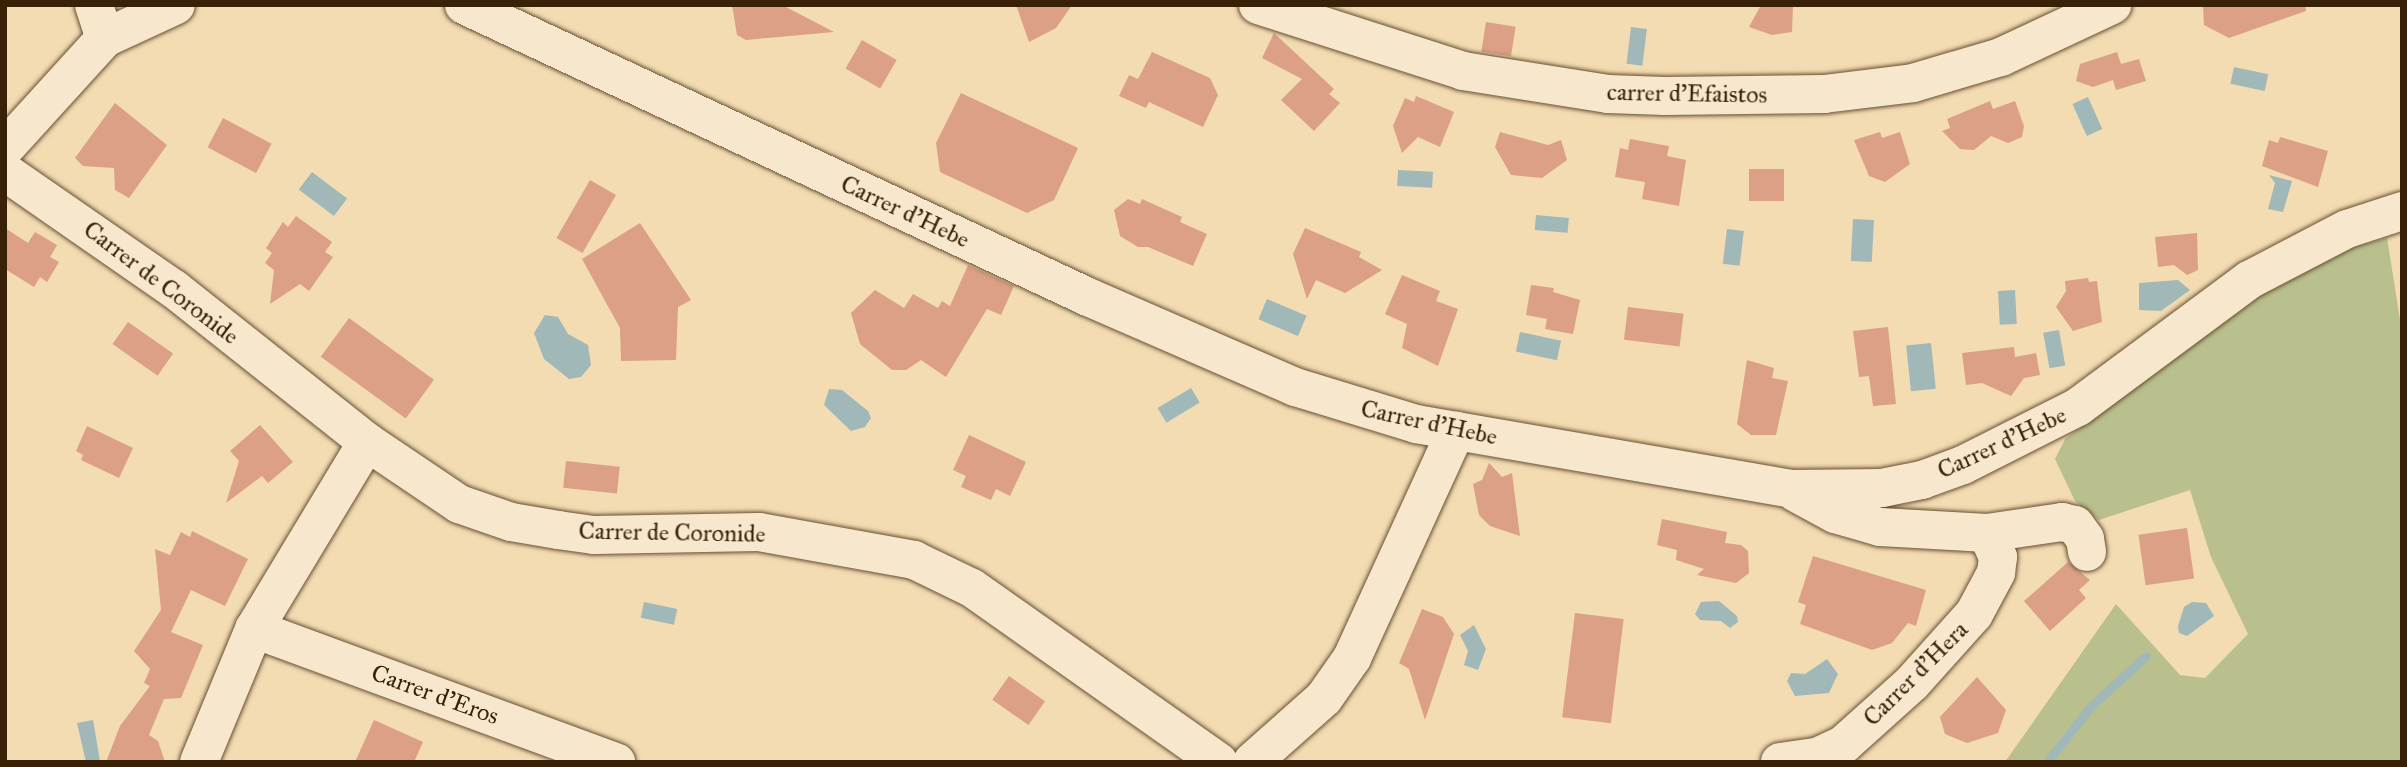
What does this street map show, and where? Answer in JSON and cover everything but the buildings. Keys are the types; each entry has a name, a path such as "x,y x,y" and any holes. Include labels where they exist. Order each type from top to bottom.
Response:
{"street":[{"path":"5,148 99,22 176,5"},
{"name":"Carrer d'Hebe","path":"464,5 1088,297 1295,387 1354,407 1457,431 1791,489 1882,488 1922,480 1963,465 2078,407 2249,279 2347,229 2402,211"},
{"name":"carrer d'Efaistos","path":"1258,5 1403,54 1516,82 1608,94 1773,96 1846,92 1948,76 2001,57 2112,5"},
{"name":"Carrer de Coronide","path":"5,172 174,289 367,442 459,504 511,522 594,534 759,532 914,560 972,587 1219,762"},
{"path":"1252,762 1324,698 1353,658 1457,431"},
{"path":"199,762 254,629 367,442"},
{"path":"1791,489 1835,514 1880,527 1987,533 2062,522 2075,526 2085,539 2087,552"},
{"name":"Carrer d'Hera","path":"1780,762 1817,757 1843,746 1935,661 1975,614 1996,573 1997,545 1987,533"},
{"name":"Carrer d'Eros","path":"254,629 616,762"}],"green space":[{"path":"2387,238 2402,332 2402,762 2005,762 2116,604 2180,675 2205,678 2248,634 2211,557 2190,490 2099,520 2075,501 2055,459 2065,439 2281,280 2348,249"}],"water":[{"path":"1631,27 1647,29 1642,66 1626,64"},
{"path":"2234,67 2268,74 2265,91 2230,84"},
{"path":"2088,97 2102,129 2087,136 2072,104"},
{"path":"1398,170 1433,172 1432,188 1397,186"},
{"path":"312,172 347,198 334,216 299,190"},
{"path":"2269,175 2292,181 2283,212 2268,209 2275,183"},
{"path":"1536,215 1569,218 1568,233 1535,230"},
{"path":"1853,219 1874,220 1872,262 1851,261"},
{"path":"1727,229 1744,231 1740,266 1723,264"},
{"path":"2178,280 2190,290 2161,311 2139,310 2139,283"},
{"path":"2015,290 2017,324 2000,325 1998,291"},
{"path":"1267,299 1307,316 1298,336 1258,319"},
{"path":"545,315 558,317 568,334 588,345 591,365 581,377 569,379 544,359 534,333"},
{"path":"2059,330 2065,365 2049,368 2043,333"},
{"path":"1520,332 1561,341 1557,360 1516,352"},
{"path":"1931,343 1936,389 1911,391 1906,346"},
{"path":"1191,388 1200,403 1166,423 1158,408"},
{"path":"829,389 842,390 868,411 871,418 865,427 851,431 824,405"},
{"path":"1719,601 1737,616 1738,622 1730,628 1721,621 1700,620 1695,614 1701,602"},
{"path":"644,602 677,609 674,625 641,618"},
{"path":"2192,602 2206,603 2214,616 2187,636 2179,633 2178,626 2184,607"},
{"path":"1474,625 1486,649 1478,670 1464,665 1468,651 1460,635"},
{"path":"1827,659 1838,674 1829,693 1795,696 1787,681 1791,673 1805,674"},
{"path":"93,720 100,761 86,762 77,723"}],"waterway":[{"path":"2047,762 2091,706 2146,656"}]}
